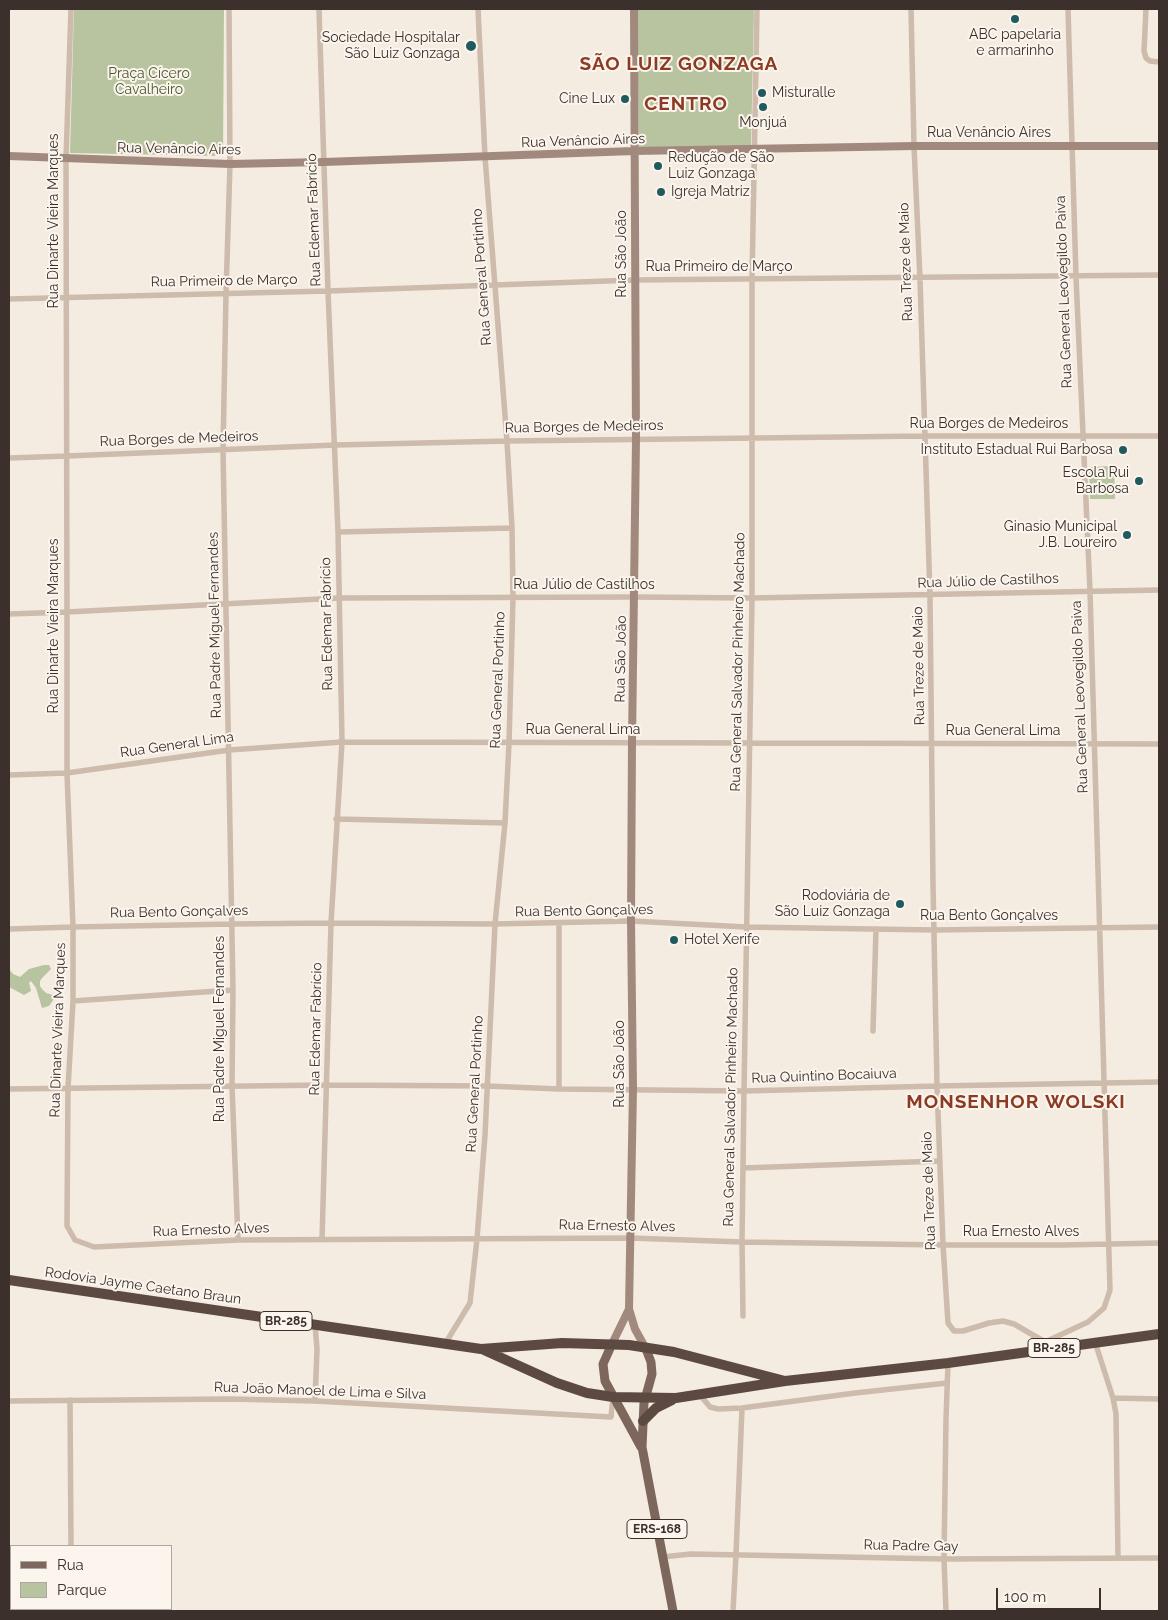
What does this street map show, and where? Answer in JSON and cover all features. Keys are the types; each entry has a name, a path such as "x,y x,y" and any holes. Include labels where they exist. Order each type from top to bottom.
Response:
{"highway":[{"name":"Rodovia Jayme Caetano Braun","path":"9,1280 481,1349 562,1343 612,1344 646,1349"},
{"name":"BR-285","path":"613,1397 676,1398 785,1381 948,1362 1045,1345 1095,1342 1159,1334"},
{"name":"Rodovia Jayme Caetano Braun","path":"481,1349 557,1383 587,1393 613,1397"},
{"name":"BR-285","path":"646,1349 674,1352 785,1381"},
{"path":"643,1421 656,1408 676,1398"}],"main road":[{"name":"Rua São João","path":"634,9 636,439 631,921 633,1089 629,1309 635,1329 646,1349"},
{"name":"Rua Venâncio Aires","path":"9,156 230,164 634,151 914,146 1159,146"},
{"name":"Rua São João","path":"612,1344 629,1309"},
{"path":"612,1344 604,1359 602,1369 605,1381 613,1397"},
{"path":"646,1349 651,1362 652,1374 646,1398"},
{"name":"ERS-168","path":"613,1397 642,1447"},
{"name":"ERS-168","path":"646,1398 642,1447 673,1611"}],"street":[{"name":"Rua Dinarte Vieira Marques","path":"71,9 66,159 67,773 73,926 73,1001 68,1088 67,1226 75,1240"},
{"name":"Rua Padre Miguel Fernandes","path":"229,9 230,164 223,450 233,990 232,1086 238,1240"},
{"name":"Rua Edemar Fabrício","path":"319,9 328,291 336,444 342,742 331,923 322,1240"},
{"name":"Rua General Portinho","path":"445,1344 470,1303 478,1239 496,924 505,823 513,598 512,528 507,441 486,157 478,9"},
{"name":"Rua General Salvador Pinheiro Machado","path":"744,1316 742,1242 752,598 752,280 757,9"},
{"name":"Rua Treze de Maio","path":"911,9 930,596 937,1086 948,1323 954,1331 963,1331 1003,1321 1014,1324 1045,1345"},
{"name":"Rua General Leovegildo Paiva","path":"1045,1345 1088,1322 1104,1308 1110,1290 1090,591 1082,437 1068,9"},
{"path":"1146,9 1144,51 1146,58 1150,61 1159,62"},
{"name":"Rua Primeiro de Março","path":"9,299 328,291 635,280 1159,276"},
{"name":"Rua Borges de Medeiros","path":"9,458 336,444 924,436 1159,436"},
{"path":"338,532 512,528"},
{"name":"Rua Júlio de Castilhos","path":"9,614 227,605 339,598 752,598 1159,590"},
{"name":"Rua General Lima","path":"9,775 67,773 229,750 342,742 1159,744"},
{"path":"336,818 505,823"},
{"name":"Rua Bento Gonçalves","path":"9,929 73,926 331,923 496,924 631,921 746,926 934,930 1159,927"},
{"path":"559,923 559,1089"},
{"path":"873,1031 876,929"},
{"path":"73,1001 233,990"},
{"name":"Rua Quintino Bocaiuva","path":"9,1089 327,1085 744,1091 1159,1082"},
{"path":"743,1168 940,1160"},
{"name":"Rua Ernesto Alves","path":"75,1240 94,1247 238,1240 630,1238 943,1245 1159,1242"},
{"path":"315,1401 316,1325"},
{"path":"1095,1342 1113,1398 1116,1414 1118,1558"},
{"path":"946,1611 944,1559 948,1362"},
{"path":"700,1395 710,1407 718,1409 742,1408 947,1383"},
{"name":"Rua João Manoel de Lima e Silva","path":"9,1401 230,1399 315,1401 611,1417 613,1397"},
{"path":"1113,1398 1159,1399"},
{"path":"70,1400 70,1545"},
{"path":"732,1611 742,1408"},
{"name":"Rua Padre Gay","path":"662,1557 691,1554 944,1559 1159,1558"}],"green space":[{"name":"Praça Cícero Cavalheiro","path":"74,9 224,9 223,156 70,153"},
{"path":"637,9 754,9 751,147 639,148"},
{"path":"1114,466 1115,499 1090,499 1089,467"},
{"path":"49,965 51,969 40,981 40,986 46,993 53,995 54,999 49,1006 42,1008 36,988 31,981 29,983 31,991 24,995 9,987 9,969 13,974 20,977 29,969"}],"place":[{"name":"ABC papelaria e armarinho","path":"1015,19"},
{"name":"Sociedade Hospitalar São Luiz Gonzaga","path":"471,46"},
{"name":"Misturalle","path":"762,93"},
{"name":"Cine Lux","path":"625,99"},
{"name":"Monjuá","path":"763,107"},
{"name":"Redução de São Luiz Gonzaga","path":"658,166"},
{"name":"Igreja Matriz","path":"661,192"},
{"name":"Instituto Estadual Rui Barbosa","path":"1123,450"},
{"name":"Escola Rui Barbosa","path":"1139,481"},
{"name":"Ginasio Municipal J.B. Loureiro","path":"1127,535"},
{"name":"Rodoviária de São Luiz Gonzaga","path":"900,904"},
{"name":"Hotel Xerife","path":"674,940"}],"district":[{"name":"SÃO LUIZ GONZAGA","path":"679,64"},
{"name":"CENTRO","path":"686,104"},
{"name":"MONSENHOR WOLSKI","path":"1016,1102"}]}
